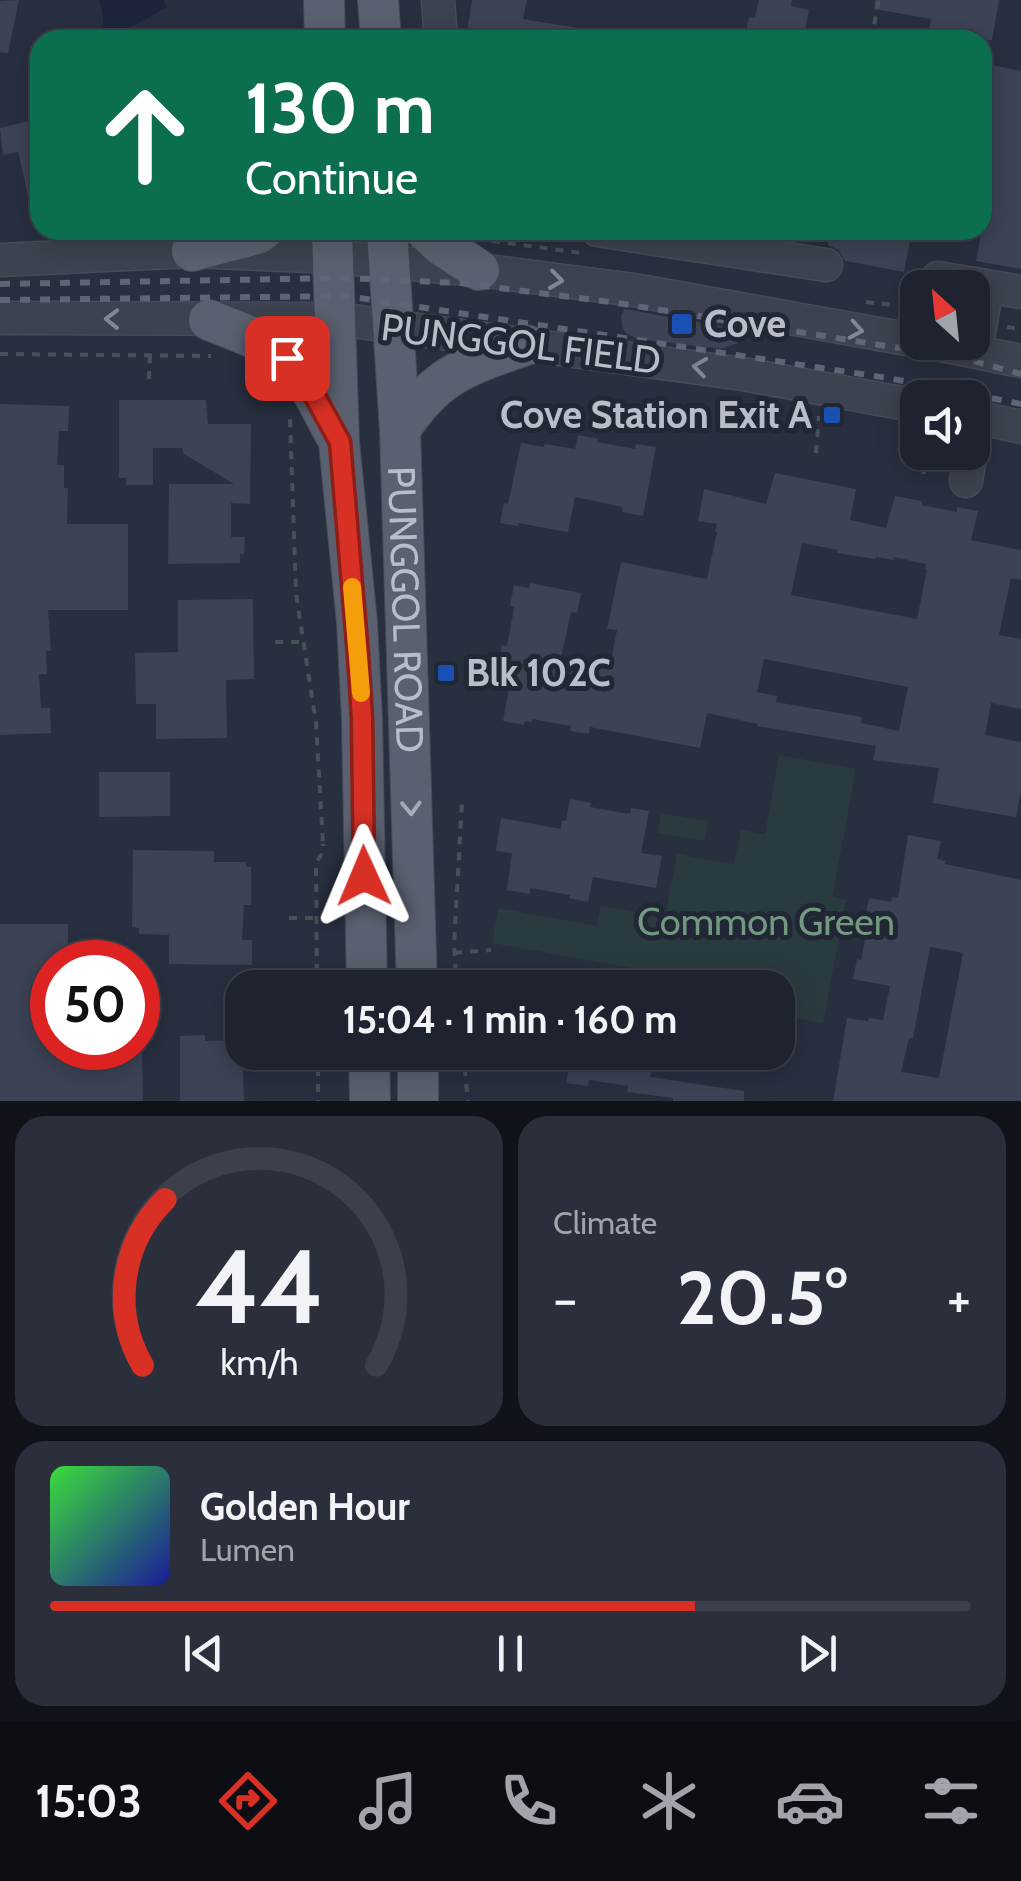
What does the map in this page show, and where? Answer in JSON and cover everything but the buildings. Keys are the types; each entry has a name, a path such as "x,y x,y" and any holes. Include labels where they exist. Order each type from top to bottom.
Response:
{"main road":[{"path":"324,0 325,30"},
{"path":"378,0 380,30"},
{"path":"192,251 234,240"},
{"path":"435,240 478,270"},
{"name":"PUNGGOL ROAD","path":"332,244 340,442 362,719 367,970"},
{"name":"PUNGGOL ROAD","path":"388,246 400,430 417,970"},
{"path":"216,339 262,342 287,358 307,382 340,442"},
{"path":"400,430 416,406 441,382 465,367 526,345"},
{"path":"369,1070 370,1101"},
{"path":"418,1070 418,1101"}],"street":[{"path":"438,0 440,30"},
{"path":"662,240 826,265"},
{"name":"PUNGGOL FIELD","path":"0,260 332,244 388,246 478,270 634,290 900,338"},
{"path":"757,312 766,256"},
{"path":"990,287 1021,292"},
{"name":"PUNGGOL FIELD","path":"0,318 216,339 336,320 743,374 900,403"},
{"path":"990,354 1021,361"},
{"path":"990,426 1021,427"}],"path":[{"path":"874,30 878,0"},
{"path":"0,354 150,356 216,339"},
{"path":"148,380 150,356"},
{"path":"816,453 819,416"},
{"path":"290,419 296,594 316,723 325,844 316,864 317,970"},
{"path":"923,470 924,474"},
{"path":"275,642 303,642"},
{"path":"456,970 462,800"},
{"path":"288,918 316,918"},
{"path":"454,953 492,950"},
{"path":"318,1070 318,1101"},
{"path":"465,1070 468,1101"}],"green space":[{"name":"Common Green","path":"779,755 856,769 832,897 846,900 823,1023 795,1018 795,970 631,970 492,943 498,908 596,926 601,906 665,917 677,854 734,864 741,830 765,834"},
{"path":"661,813 708,821 704,841 657,833"}],"water":[{"path":"99,0 164,0 167,7 122,30 104,30"}],"railway":[{"path":"0,284 344,278 460,283 611,302 962,358 1021,374"},
{"path":"0,300 347,296 888,378 1021,404"}],"slow traffic":[{"path":"352,587 361,693"}],"place":[{"name":"Cove","path":"682,324"},
{"name":"Cove Station Exit A","path":"832,415"},
{"name":"Blk 102C","path":"446,673"}],"route":[{"path":"287,358 307,382 340,442 362,719 364,876"}]}
